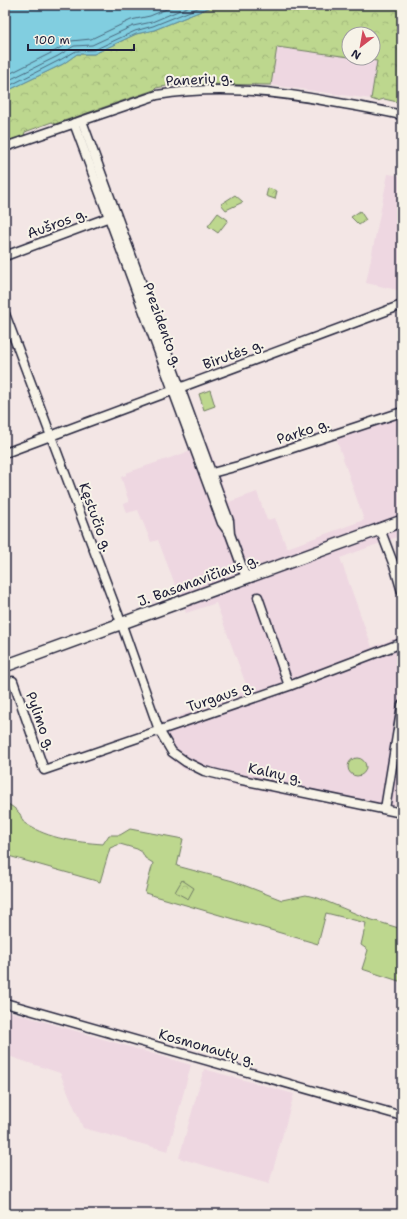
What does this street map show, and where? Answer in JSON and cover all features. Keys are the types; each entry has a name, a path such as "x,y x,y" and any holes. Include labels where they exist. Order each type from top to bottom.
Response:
{"main road":[{"name":"J. Basanavičiaus g.","path":"6,663 121,624 402,521"}],"street":[{"name":"Panerių g.","path":"5,147 157,94 180,91 220,89 288,94 402,115"},
{"name":"Prezidento g.","path":"78,122 176,388 222,523 230,534"},
{"name":"Aušros g.","path":"5,256 113,216"},
{"name":"Birutės g.","path":"5,453 402,305"},
{"name":"Kęstučio g.","path":"5,314 159,730"},
{"name":"Prezidento g.","path":"176,388 212,473 229,521 230,534 246,578"},
{"name":"Parko g.","path":"212,473 238,466 402,412"},
{"path":"380,529 395,568 402,592"},
{"path":"258,597 289,686"},
{"name":"Turgaus g.","path":"44,770 289,686 402,643"},
{"name":"Pylimo g.","path":"13,681 44,770"},
{"path":"385,809 402,705"},
{"name":"Kalnų g.","path":"159,730 172,752 186,762 204,770 402,813"},
{"name":"Kosmonautų g.","path":"5,1002 402,1116"}],"shaded area":[{"path":"277,47 341,56 341,66 376,66 371,99 271,85"},
{"path":"388,174 402,176 402,291 366,283"},
{"path":"402,408 402,535 340,558 372,647 402,636 402,754 392,816 234,785 184,769 170,758 151,727 248,690 216,603 186,613 158,540 151,542 138,510 127,513 124,504 129,502 121,477 126,475 126,473 208,445 229,502 257,492 267,520 275,518 287,548 364,520 333,429"},
{"path":"5,1010 191,1065 168,1151 83,1128 60,1073 5,1055"},
{"path":"204,1069 294,1094 269,1184 179,1158"}],"green space":[{"path":"216,5 402,5 402,103 384,99 377,101 371,99 376,66 381,66 381,26 341,26 341,56 277,47 271,85 192,84 189,82 156,88 154,90 55,124 52,122 25,132 24,136 5,142 5,92 63,64 77,54 94,54 136,34 154,30"},
{"path":"268,188 277,191 275,199 266,196"},
{"path":"235,195 243,202 226,210 221,204"},
{"path":"360,211 366,220 359,225 351,217"},
{"path":"218,213 228,220 218,233 208,226"},
{"path":"210,390 215,406 204,410 199,394"},
{"path":"357,758 363,761 366,767 363,773 357,776 351,773 348,767 351,761"},
{"path":"5,803 17,810 26,824 44,833 63,839 103,844 109,835 120,835 130,829 183,839 177,866 233,881 282,900 306,895 318,898 369,919 402,929 402,982 362,969 368,950 361,945 366,923 326,913 318,944 145,893 153,863 145,858 142,852 137,849 120,844 110,848 100,882 5,855"},
{"path":"182,880 194,888 188,899 175,892"}],"water":[{"path":"5,5 216,5 154,30 136,34 94,54 77,54 63,64 5,92"}]}
